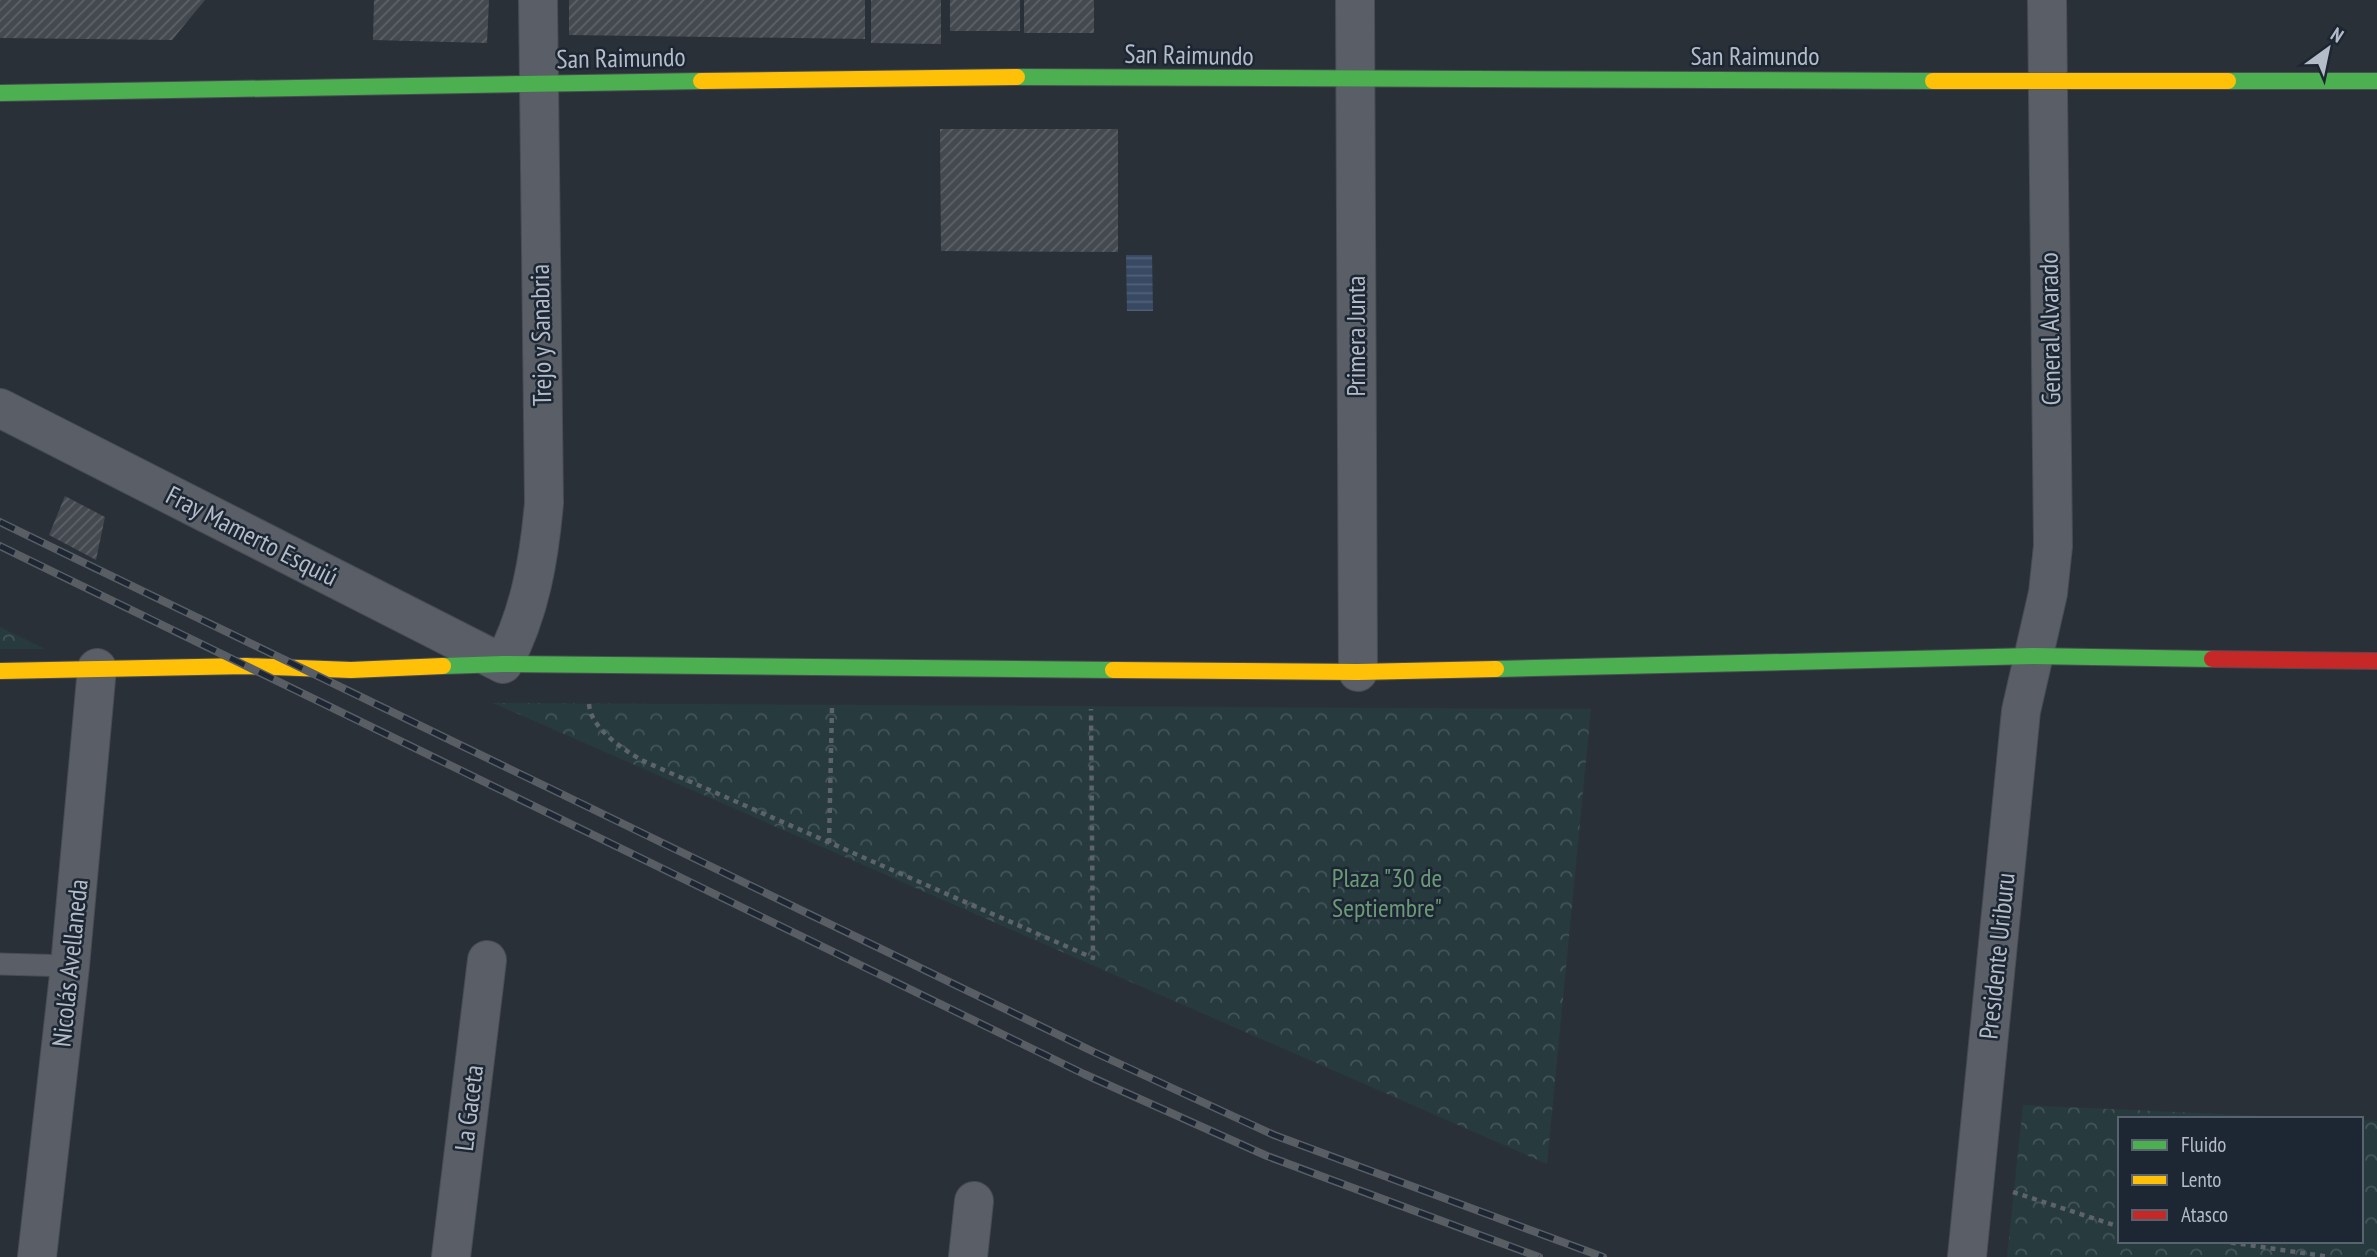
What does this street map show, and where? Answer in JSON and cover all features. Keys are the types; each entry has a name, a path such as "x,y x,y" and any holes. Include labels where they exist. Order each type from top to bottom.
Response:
{"street":[{"name":"Trejo y Sanabria","path":"503,664 516,640 533,584 544,503 538,0"},
{"name":"Primera Junta","path":"1355,0 1358,672"},
{"name":"General Alvarado","path":"2033,656 2048,593 2053,546 2047,0"},
{"name":"San Raimundo","path":"0,93 969,77 1354,81 2377,81"},
{"name":"Fray Mamerto Esquiú","path":"0,408 503,664"},
{"path":"0,671 246,666 351,670 503,664 1358,672 2033,656 2377,661"},
{"name":"Presidente Uriburu","path":"1967,1257 2021,711 2033,656"},
{"name":"Nicolás Avellaneda","path":"37,1257 71,966 97,668"},
{"name":"La Gaceta","path":"451,1257 487,960"},
{"path":"968,1257 974,1201"}],"lane":[{"path":"0,964 71,966"}],"path":[{"path":"585,665 590,713 617,744 642,761 1093,958 1091,670"},
{"path":"829,843 832,667"},
{"path":"1976,1180 2106,1225 2118,1227"},
{"path":"2235,1243 2330,1257"}],"green space":[{"path":"0,627 45,649 0,649"},
{"name":"Plaza \"30 de Septiembre\"","path":"493,703 1591,709 1547,1164"},
{"path":"2023,1105 2290,1117 2118,1117 2118,1243 2363,1243 2363,1120 2377,1121 2377,1257 2007,1257"}],"water":[{"path":"1126,255 1152,255 1153,311 1127,311"}],"building":[{"path":"0,0 205,0 172,40 0,38"},
{"path":"374,0 489,0 487,43 373,40"},
{"path":"569,0 865,0 865,39 569,35"},
{"path":"871,0 941,0 941,44 871,43"},
{"path":"950,0 1020,0 1020,31 950,31"},
{"path":"1024,0 1094,0 1094,33 1024,33"},
{"path":"940,129 1118,129 1118,252 941,251"},
{"path":"65,496 105,517 96,560 49,535"}],"railway":[{"path":"0,522 1096,1053 1274,1135 1603,1257"},
{"path":"0,546 1084,1074 1267,1156 1539,1257"}],"traffic: fast":[{"path":"1017,77 1933,81"},
{"path":"0,93 701,81"},
{"path":"2228,81 2377,81"},
{"path":"1496,669 2033,656 2212,659"},
{"path":"443,666 503,664 1113,670"}],"traffic: slow":[{"path":"701,81 1017,77"},
{"path":"1933,81 2228,81"},
{"path":"0,671 246,666 351,670 443,666"},
{"path":"1113,670 1358,672 1496,669"}],"traffic: jam":[{"path":"2212,659 2377,661"}]}
